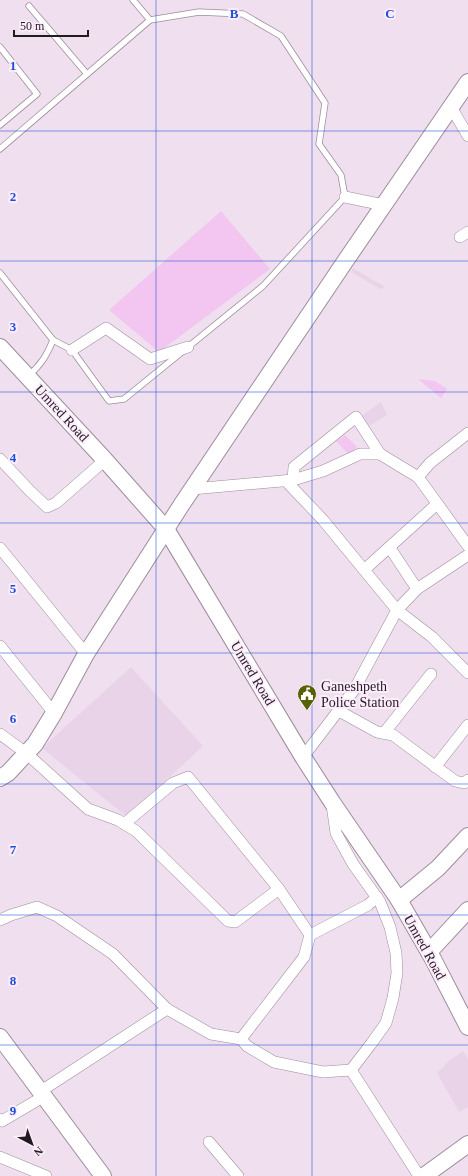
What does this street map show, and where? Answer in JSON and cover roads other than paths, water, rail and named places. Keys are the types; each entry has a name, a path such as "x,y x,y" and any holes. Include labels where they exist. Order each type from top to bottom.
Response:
{"street":[{"path":"0,778 8,772 35,744 86,654 192,489 468,82"},
{"path":"451,107 468,136"},
{"path":"345,197 379,204"},
{"path":"72,350 106,328 150,359 188,347"},
{"name":"Umred Road","path":"0,347 105,460 166,529 303,757 399,900 431,956 468,1027"},
{"path":"289,480 294,467 356,417 380,454 418,477 468,546"},
{"path":"418,477 430,463 468,433"},
{"path":"192,489 289,480 323,471 360,454 380,454"},
{"path":"0,459 47,507 56,503 105,460"},
{"path":"289,480 397,610 432,637 468,673"},
{"path":"364,570 438,504"},
{"path":"0,548 86,654"},
{"path":"390,548 417,589"},
{"path":"303,757 354,690 397,610 417,589 468,555"},
{"path":"0,646 54,712"},
{"path":"384,733 431,674"},
{"path":"339,711 377,732 393,735 455,781 464,783 468,780"},
{"path":"435,766 468,724"},
{"path":"0,734 26,753 88,809 118,820 136,831 228,921 236,922 279,889"},
{"path":"124,824 173,783 188,777 279,889 310,935"},
{"path":"0,920 37,907 57,916 113,954 167,1009 211,1034 240,1039 248,1046 274,1062 324,1072 351,1070 386,1023 393,998 397,973 396,953 390,927 380,902 353,864 336,833 332,802"},
{"path":"399,900 438,868 468,836"},
{"path":"240,1039 304,957 310,935 368,905 377,897"},
{"path":"431,956 468,910"},
{"path":"431,956 468,923"},
{"path":"0,1120 2,1121 167,1009"},
{"path":"0,1037 92,1176"},
{"path":"0,1052 103,1176"},
{"path":"351,1070 419,1176"},
{"path":"209,1142 238,1176"},
{"path":"424,1176 468,1144"},
{"path":"0,1157 46,1176"}],"lane":[{"path":"133,0 150,20"},
{"path":"29,6 87,74"},
{"path":"0,149 150,20 198,12 243,14 281,36 325,103 319,144 341,175 345,197 262,286 124,399 109,401 72,350 54,340 0,273"},
{"path":"0,47 37,94 0,125"},
{"path":"28,376 38,367 54,340"}],"place":[{"name":"Ganeshpeth Police Station","path":"307,711"}]}
